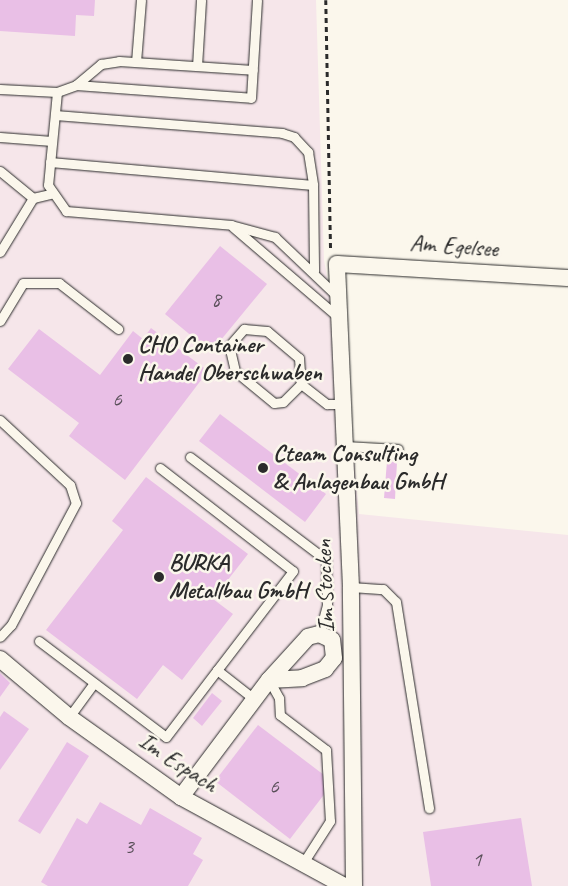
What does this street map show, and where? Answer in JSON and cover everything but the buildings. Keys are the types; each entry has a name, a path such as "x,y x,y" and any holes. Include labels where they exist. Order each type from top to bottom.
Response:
{"street":[{"name":"Im Stocken","path":"337,264 337,316 351,587 354,886"},
{"name":"Am Egelsee","path":"337,264 568,278"},
{"name":"Im Stocken","path":"181,797 254,699 269,680 298,644 319,634 332,640 334,658 325,669 302,678 269,680"},
{"name":"Im Espach","path":"0,659 69,717 181,797 344,886"}],"lane":[{"path":"136,62 141,0"},
{"path":"197,66 202,0"},
{"path":"76,85 251,98 257,0"},
{"path":"0,89 57,92 76,85 101,64 136,62 253,70"},
{"path":"57,92 50,162 51,194 66,211 231,225 275,236 337,290"},
{"path":"55,115 282,132 301,142 308,152 313,184 314,271"},
{"path":"0,136 52,141"},
{"path":"50,162 313,184"},
{"path":"0,171 33,198"},
{"path":"0,252 33,198 51,194"},
{"path":"231,225 337,316"},
{"path":"0,320 23,283 59,283 118,329"},
{"path":"301,384 283,402 274,403 235,371 229,346 244,329 266,331 299,358 301,384 328,404 341,404"},
{"path":"0,420 70,485 76,503 11,625 0,637"},
{"path":"345,446 398,449"},
{"path":"190,457 326,560 327,605 319,634"},
{"path":"39,641 166,737 293,571 160,468"},
{"path":"351,587 383,589 396,602 429,808"},
{"path":"217,670 254,699"},
{"path":"269,680 279,698 280,715 326,750 330,821 303,864"},
{"path":"69,717 94,683"}],"path":[{"path":"326,0 332,272 337,290"}],"shaded area":[{"path":"0,0 316,0 324,260 328,282 338,281 359,514 568,535 568,886 0,886"}],"place":[{"name":"CHO Container Handel Oberschwaben","path":"128,359"},
{"name":"Cteam Consulting & Anlagenbau GmbH","path":"263,468"},
{"name":"BURKA Metallbau GmbH","path":"159,577"}]}
